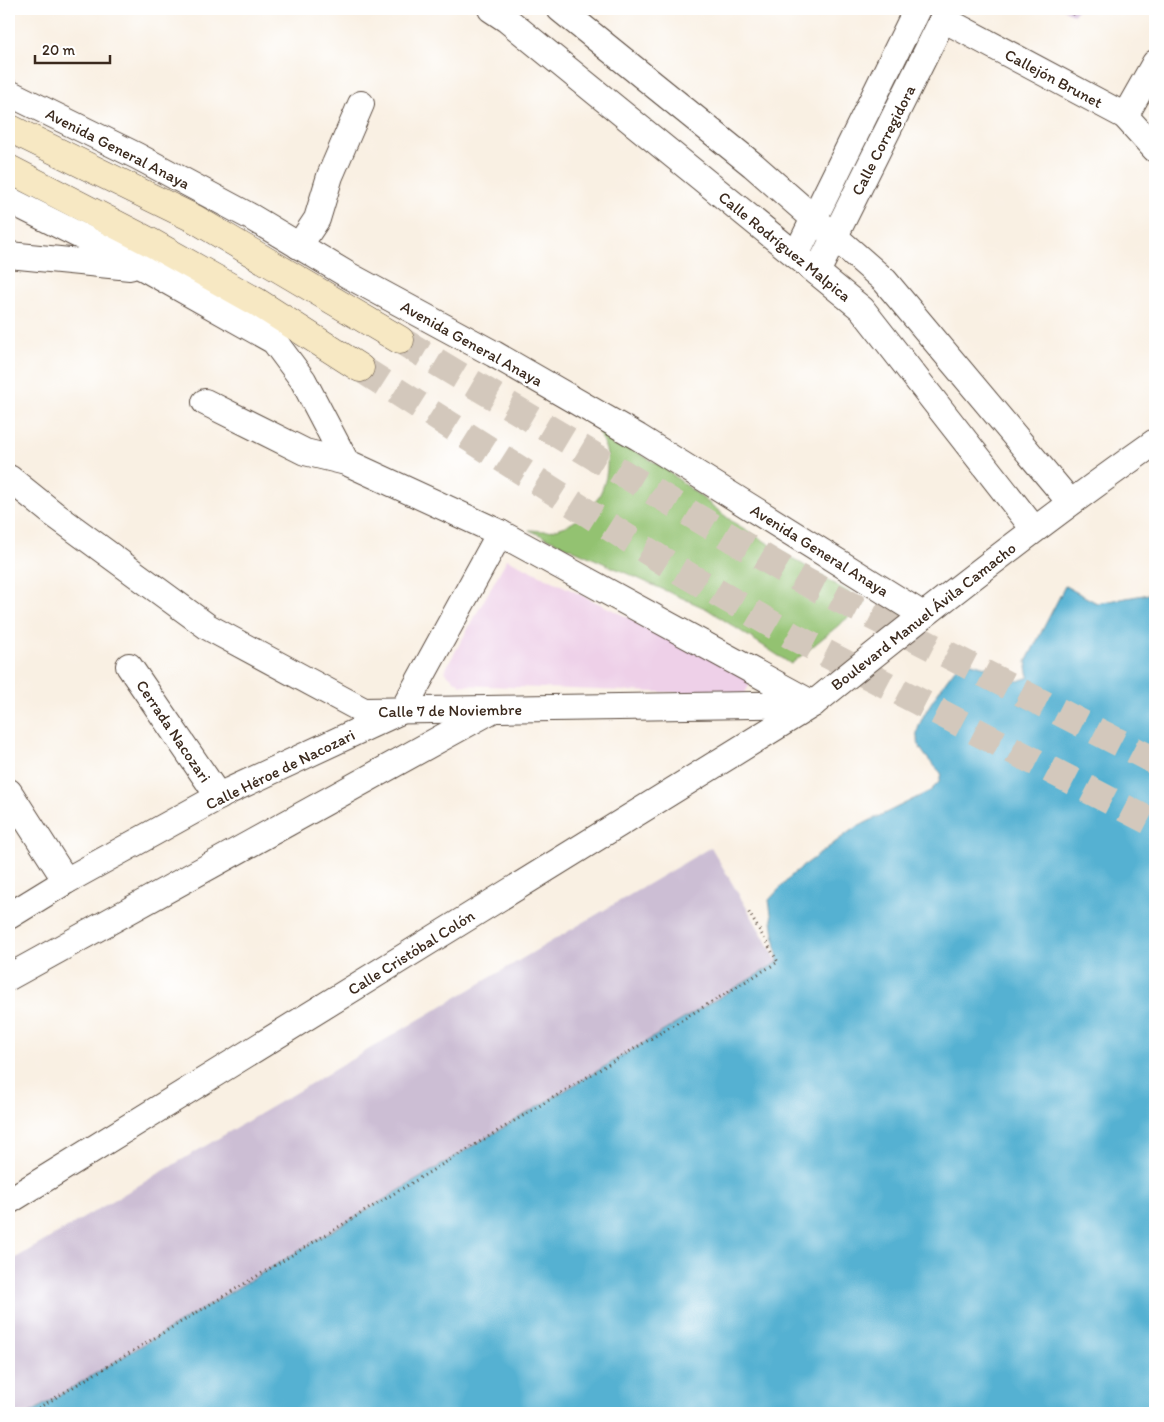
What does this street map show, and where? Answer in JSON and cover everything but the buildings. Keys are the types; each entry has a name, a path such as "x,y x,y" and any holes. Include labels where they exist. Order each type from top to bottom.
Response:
{"main road":[{"name":"Avenida General Anaya","path":"9,128 195,219 400,340"},
{"path":"9,169 257,302 360,368"}],"street":[{"name":"Calle Rodríguez Malpica","path":"491,9 506,19 862,308 1034,529"},
{"path":"560,9 753,165 885,281 1070,502"},
{"name":"Calle Corregidora","path":"796,255 917,9"},
{"name":"Calle Corregidora","path":"817,272 946,14"},
{"name":"Callejón Brunet","path":"946,14 1125,116 1155,149"},
{"path":"1125,116 1155,63"},
{"name":"Avenida General Anaya","path":"9,93 137,156 251,217 348,275 494,354 638,437 923,615"},
{"path":"300,246 317,219 330,176 361,104"},
{"path":"9,200 146,269 274,342 302,380 346,462"},
{"path":"9,255 146,269"},
{"path":"205,402 305,452 346,462 500,533 813,704"},
{"name":"Boulevard Manuel Ávila Camacho","path":"813,704 1034,529 1155,442"},
{"name":"Calle 7 de Noviembre","path":"9,478 55,515 208,627 364,711 813,704"},
{"path":"403,710 500,533"},
{"name":"Cerrada Nacozari","path":"129,666 219,797"},
{"name":"Calle Cristóbal Colón","path":"9,1201 813,704"},
{"path":"9,977 495,709"},
{"name":"Calle Héroe de Nacozari","path":"9,916 66,881 219,797 403,710"},
{"path":"9,792 66,881"}],"path":[{"path":"30,1413 778,962 748,911"}],"shaded area":[{"path":"507,559 753,678 744,695 461,685 444,672"},
{"path":"711,847 778,962 30,1413 9,1413 9,1262"}],"green space":[{"path":"597,429 664,468 733,522 866,603 791,664 707,609 529,530 549,531 565,526 577,520 596,502 606,478 607,464 606,450"}],"water":[{"path":"1065,586 1097,603 1155,593 1155,1413 30,1413 778,962 769,900 794,873 853,829 930,791 939,782 941,773 923,753 917,738 921,721 934,698 962,660 989,668 1018,681 1029,677 1026,662"}],"tunnel":[{"path":"400,340 798,578 1155,761"},
{"path":"360,368 668,564 794,637 1155,824"}]}
